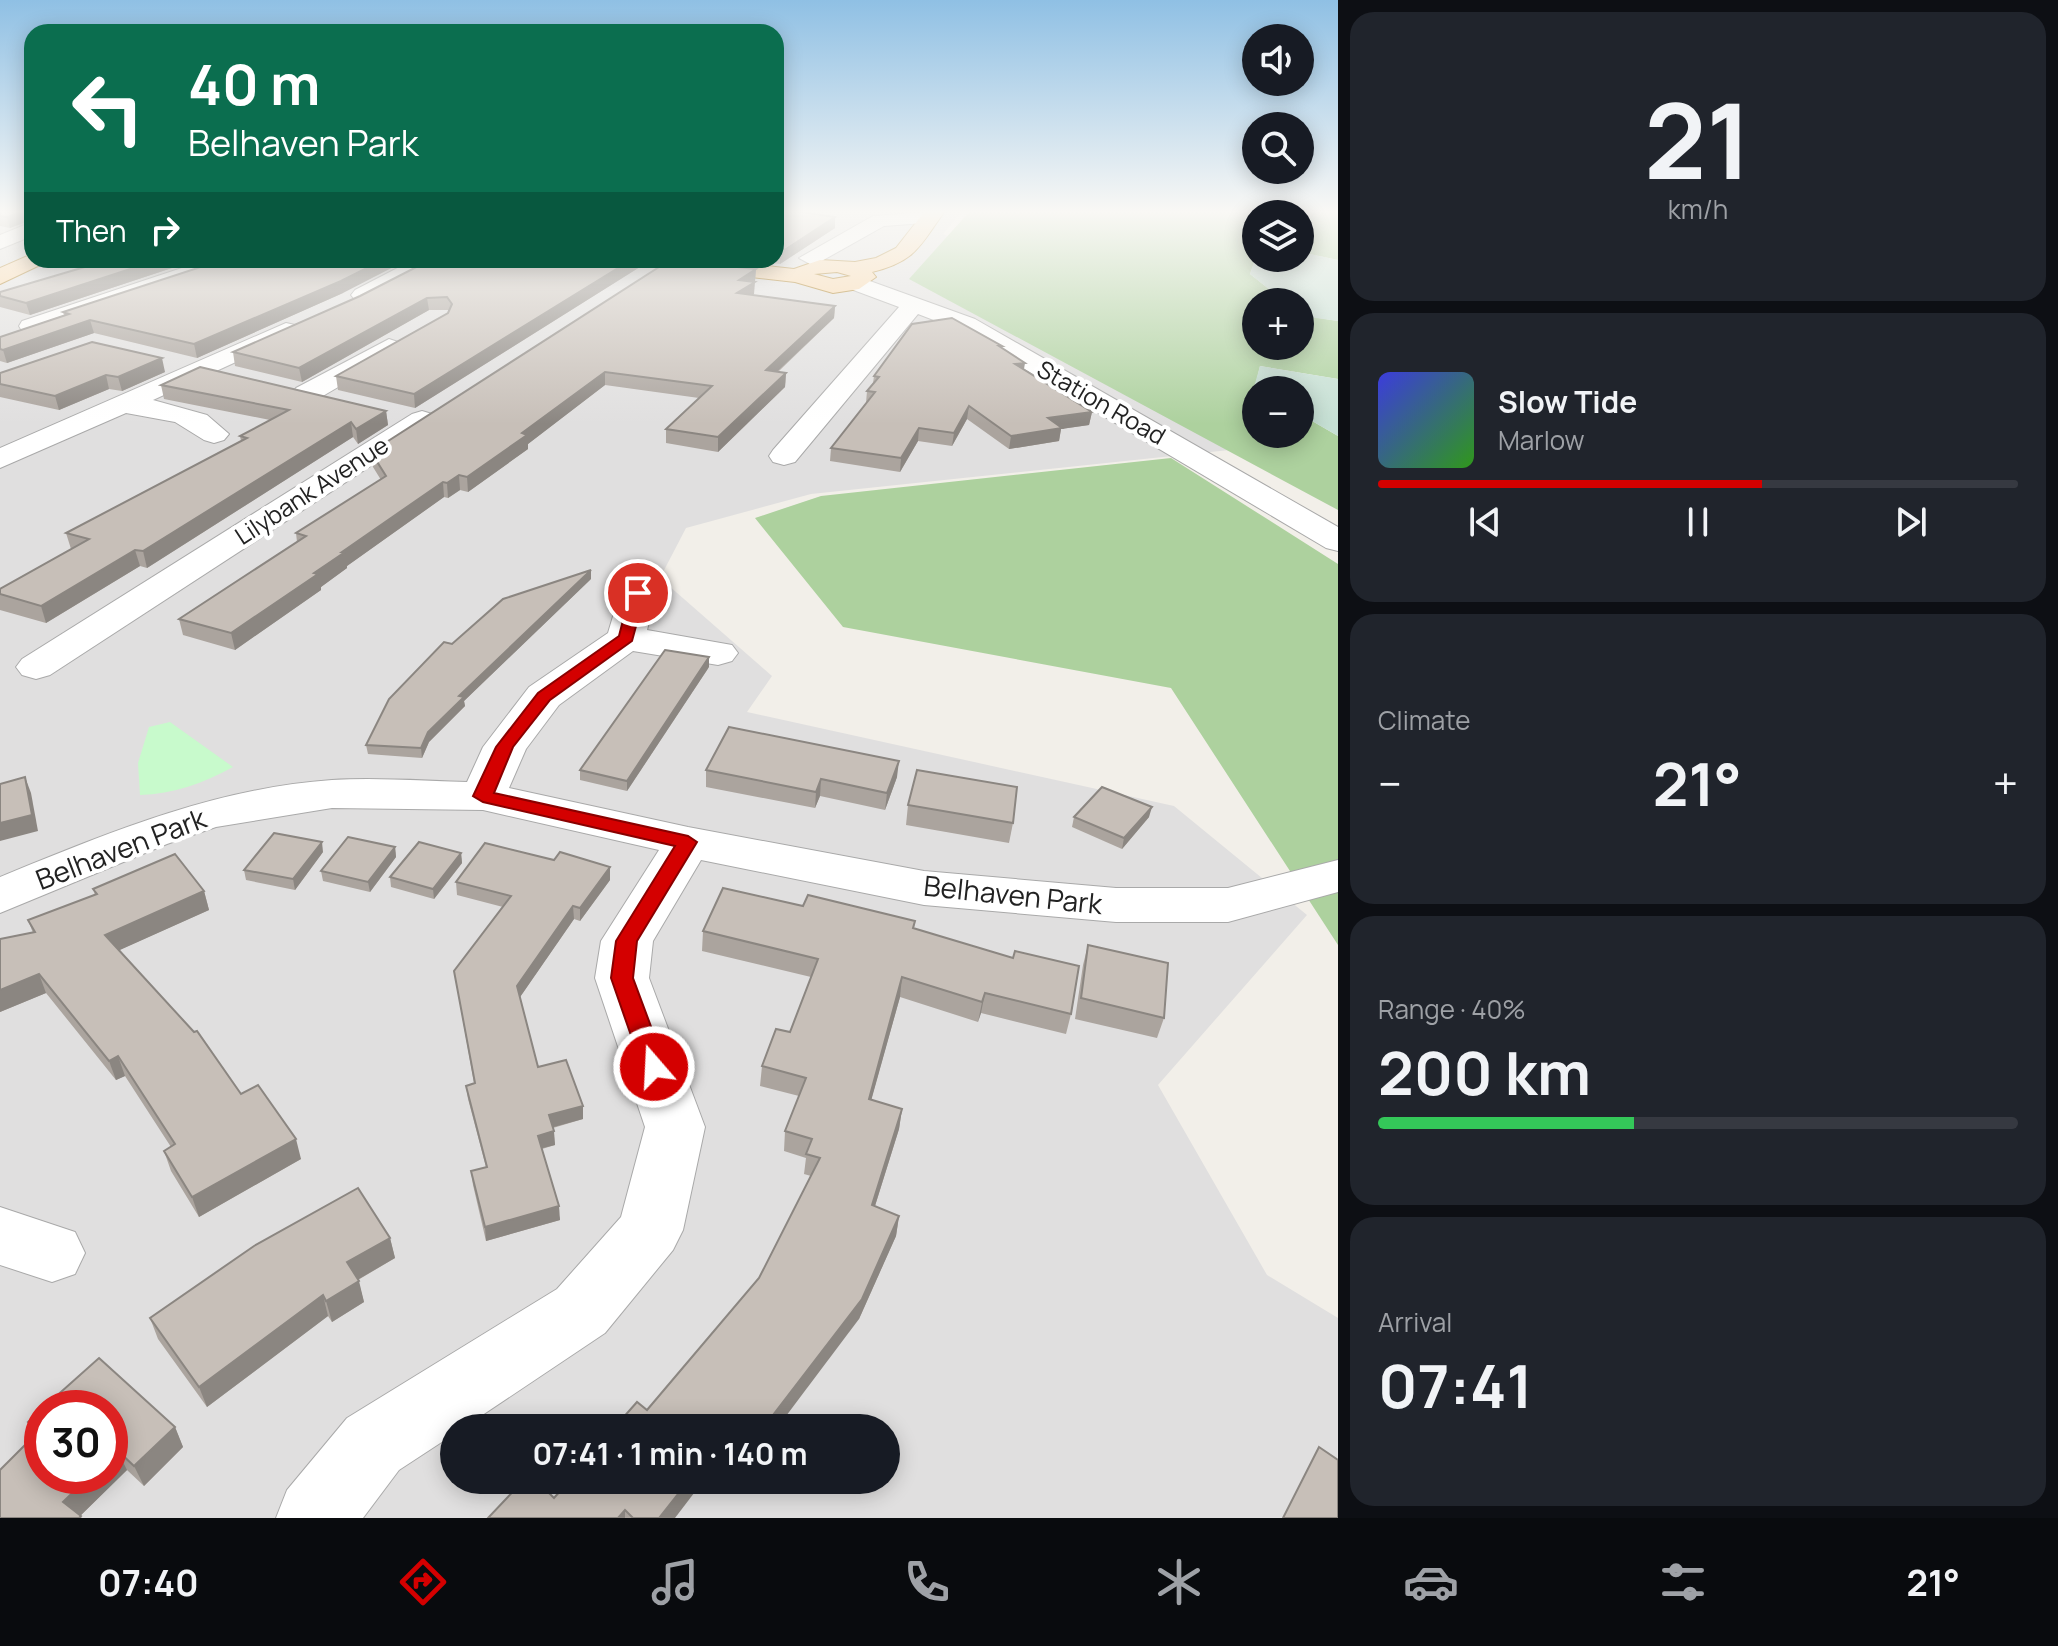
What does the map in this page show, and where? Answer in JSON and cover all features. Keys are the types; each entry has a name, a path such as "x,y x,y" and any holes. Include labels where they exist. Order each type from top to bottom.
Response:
{"street":[{"path":"31,326 162,282"},
{"path":"338,307 387,282"},
{"path":"629,287 635,282"},
{"name":"Station Road","path":"867,282 913,305 966,324 1338,541"},
{"path":"784,456 913,305"},
{"path":"0,459 311,319"},
{"path":"306,394 413,333"},
{"path":"155,358 246,379"},
{"path":"276,387 336,401"},
{"path":"125,404 196,421 208,426 214,434"},
{"name":"Lilybank Avenue","path":"36,667 407,417 447,404"},
{"path":"483,796 505,747 544,696 626,638 638,593"},
{"path":"626,638 718,653"},
{"name":"Belhaven Park","path":"0,896 150,833 209,814 259,803 332,794 483,796 688,842 924,888 1116,905 1228,905 1338,876"},
{"path":"315,1518 373,1444 581,1311 650,1230 675,1127 622,978 627,941 688,842"}],"shaded area":[{"path":"0,282 1048,282 1184,344 1239,449 811,494 686,528 660,578 772,676 747,712 1174,806 1307,915 1158,1085 1267,1275 1338,1318 1338,1518 0,1518"}],"green space":[{"path":"914,282 1260,282 1268,288 1242,288 1242,360 1314,360 1314,317 1338,321 1338,379 1260,366 1258,376 1242,376 1242,448 1314,448 1314,422 1338,436 1338,510"},
{"path":"1260,282 1338,282 1338,321 1314,318 1314,288 1268,288"},
{"path":"1260,366 1338,379 1338,436 1314,422 1314,376 1257,376"},
{"path":"1171,458 1338,564 1338,945 1171,688 843,627 755,518 821,496"},
{"path":"170,722 233,767 188,787 140,795 138,763 149,727"}],"building":[{"path":"34,282 91,282 26,303 0,296 0,292"},
{"path":"155,282 339,282 194,344 90,320 0,349 0,337 69,314 63,312"},
{"path":"388,282 596,282 414,394 336,376 448,313 452,304 447,297 427,298 299,368 233,352"},
{"path":"636,282 754,282 737,293 835,306 766,370 786,373 718,437 666,429 712,386 605,372 522,433 527,435 467,477 459,475 447,483 443,482 314,573 318,574 231,633 179,619 306,536 296,533 386,476 371,452"},
{"path":"952,318 1002,346 999,346 1025,363 1015,364 1092,412 1048,418 1062,428 1011,436 969,406 954,433 919,428 901,458 831,448 875,392 867,391 879,377 874,376 912,324"},
{"path":"92,342 162,358 118,377 106,375 55,396 0,384 0,373"},
{"path":"200,367 386,411 356,429 351,422 143,551 135,550 41,606 0,594 0,589 89,539 66,533 247,438 240,436 289,410 161,385"},
{"path":"591,570 459,696 464,697 428,732 421,748 366,745 389,699 444,642 452,644 503,599"},
{"path":"665,650 709,657 627,781 580,770"},
{"path":"729,727 899,761 887,793 821,779 816,792 706,770"},
{"path":"917,770 1017,787 1013,823 908,805"},
{"path":"25,777 32,815 0,823 0,784"},
{"path":"1102,787 1152,807 1124,838 1074,817"},
{"path":"274,833 322,842 293,879 244,870"},
{"path":"348,837 395,847 368,882 321,871"},
{"path":"419,842 461,853 433,889 390,877"},
{"path":"485,843 554,860 560,852 610,867 580,908 573,906 517,986 538,1067 566,1060 583,1106 549,1115 554,1131 538,1136 559,1206 485,1227 471,1171 487,1167 466,1086 475,1083 454,971 511,896 456,882"},
{"path":"175,854 204,891 105,935 194,1032 197,1031 241,1094 258,1085 296,1139 192,1197 164,1151 175,1144 118,1056 109,1061 39,974 0,990 0,939 35,932 28,920 97,894 93,889"},
{"path":"723,888 803,906 808,895 915,921 913,928 1013,958 1015,951 1079,966 1071,1014 985,993 982,1002 902,977 869,1099 902,1109 872,1205 899,1216 862,1299 774,1414 626,1414 637,1402 647,1410 759,1278 820,1158 806,1154 812,1139 785,1131 806,1078 762,1066 776,1029 790,1032 818,959 703,931"},
{"path":"1088,945 1168,963 1164,1018 1081,998"},
{"path":"358,1188 390,1238 347,1262 359,1281 326,1301 323,1295 199,1387 150,1318 254,1246"},
{"path":"99,1358 175,1427 134,1466 128,1460 128,1390 63,1390"},
{"path":"24,1446 24,1494 71,1494 63,1502 81,1516 0,1518 0,1470"},
{"path":"1319,1447 1338,1460 1338,1518 1283,1518"},
{"path":"511,1494 550,1494 554,1498 558,1494 678,1494 659,1518 633,1518 625,1510 618,1518 488,1518"}],"route":[{"path":"638,593 626,638 544,696 505,747 483,796 688,842 627,941 622,978 654,1067"}]}
